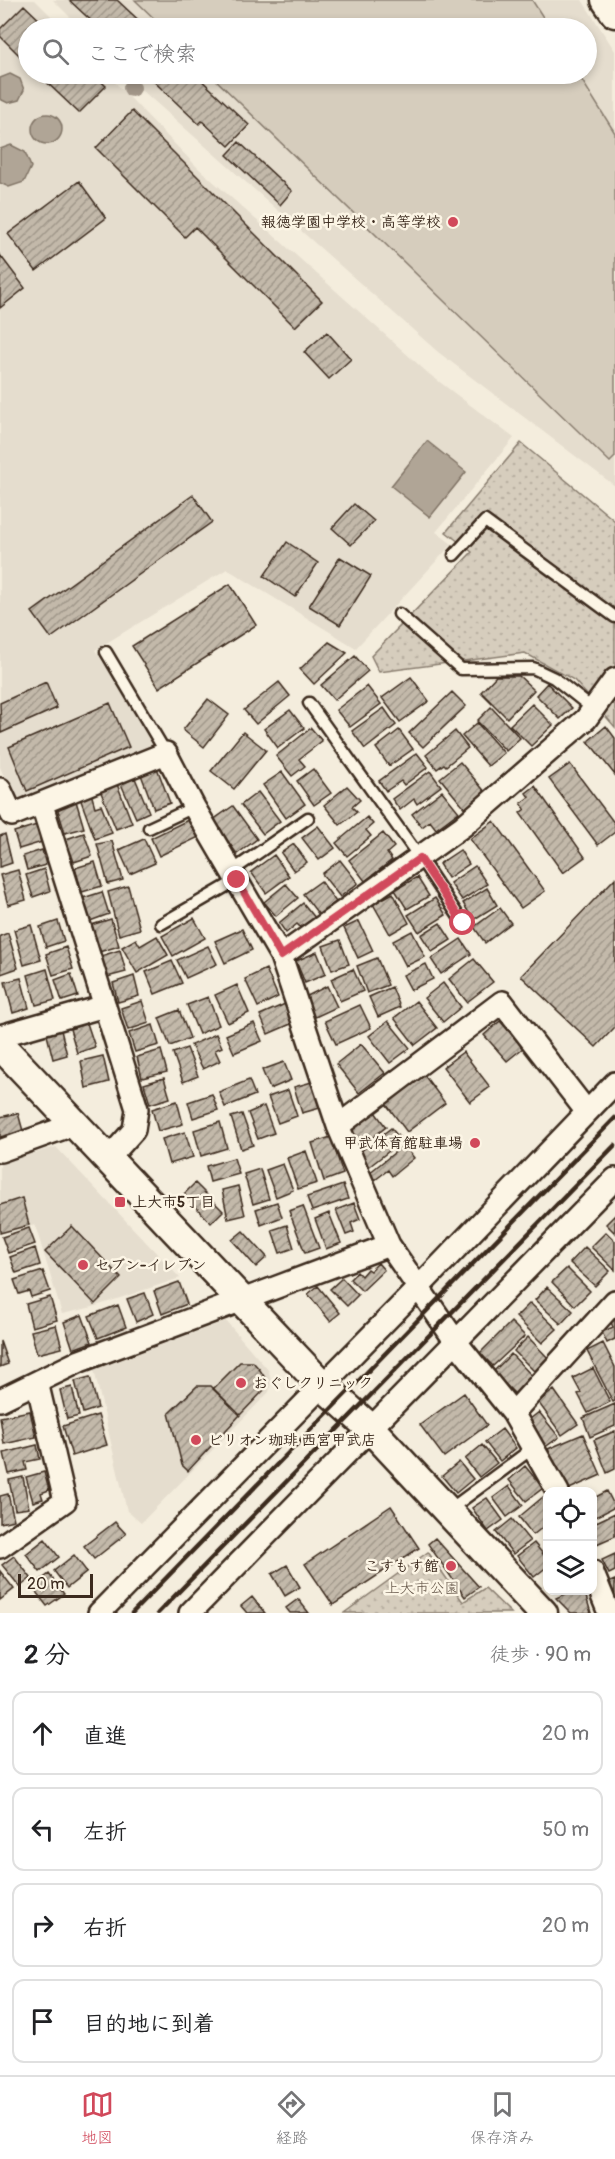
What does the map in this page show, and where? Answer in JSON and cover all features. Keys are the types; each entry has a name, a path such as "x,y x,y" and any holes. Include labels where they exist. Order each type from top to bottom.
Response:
{"street":[{"path":"606,0 615,13"},
{"path":"281,956 463,826 586,718 615,679"},
{"path":"0,789 12,815 166,753 194,807 281,956 338,1126 389,1245 456,1342 513,1413 556,1487"},
{"path":"42,804 137,1109 134,1130 109,1158"},
{"path":"338,1126 502,1002 587,1112"},
{"path":"0,1036 105,1006"},
{"path":"0,1045 322,1385 370,1428 543,1613"},
{"path":"99,1613 419,1287 615,1083"},
{"path":"0,1151 75,1124"},
{"path":"190,1613 615,1179"},
{"path":"0,1400 80,1361 389,1245"},
{"path":"513,1413 615,1301"},
{"path":"0,1547 65,1501 37,1382"},
{"path":"597,1583 609,1613"}],"lane":[{"path":"454,555 485,521 615,617"},
{"path":"399,614 461,669 533,668 554,678 593,709"},
{"path":"106,652 166,753"},
{"path":"309,703 420,858 463,923"},
{"path":"149,828 194,807"},
{"path":"161,924 234,875 308,818"},
{"path":"447,1511 533,1448"}],"shaded area":[{"path":"0,0 35,0 53,18 18,18 18,84 117,84 197,167 429,374 514,438 436,532 452,544 356,648 227,569 95,650 156,744 15,802 0,767"},
{"name":"報徳学園中学校・高等学校","path":"53,0 582,0 594,18 71,18"},
{"name":"報徳学園中学校・高等学校","path":"597,23 615,51 615,486 438,352 136,84 597,84"},
{"path":"10,74 18,78 18,84 22,84 24,90 19,100 8,103 0,99 0,78"},
{"path":"47,114 58,118 62,129 58,140 47,144 36,140 32,129 36,118"},
{"path":"11,145 25,152 31,167 24,182 9,187 0,183 0,149"},
{"path":"427,441 466,472 430,517 391,486"},
{"path":"56,1147 180,1278 93,1307 62,1314 35,1225 0,1234 0,1163"},
{"path":"226,1321 269,1371 271,1382 269,1392 141,1523 127,1511 94,1370"}],"green space":[{"path":"135,0 532,0 544,18 154,18"},
{"name":"報徳学園中学校・高等学校","path":"220,84 584,84 615,133 615,457 610,462"},
{"path":"521,443 615,521 615,727 574,680 525,653 379,672 371,656 472,552 446,532"},
{"name":"上大市公園","path":"428,1552 463,1602 485,1588 511,1613 344,1613"}],"building":[{"path":"69,0 117,0 136,18 88,18"},
{"path":"24,5 38,18 18,18 18,54 0,36 0,29"},
{"path":"49,84 104,84 106,86 79,113"},
{"path":"157,84 206,84 249,125 229,146 202,121 199,124"},
{"path":"132,111 322,301 295,327 195,227 185,237 96,148"},
{"path":"239,142 292,191 280,205 227,155"},
{"path":"79,181 106,218 36,271 8,234"},
{"path":"0,255 25,288 0,308"},
{"path":"327,332 351,359 329,379 304,352"},
{"path":"193,495 212,522 51,638 32,612"},
{"path":"354,504 374,521 351,545 332,528"},
{"path":"287,542 318,563 295,597 264,576"},
{"path":"340,557 371,576 340,625 309,606"},
{"path":"230,584 256,625 159,688 132,646"},
{"path":"329,642 347,653 314,684 300,669"},
{"path":"355,656 368,671 334,700 321,685"},
{"path":"496,676 519,676 534,690 507,718 481,692"},
{"path":"411,677 429,701 400,722 382,698"},
{"path":"46,682 57,708 1,733 0,703"},
{"path":"279,682 290,696 256,724 244,710"},
{"path":"547,683 572,708 560,719 536,695"},
{"path":"367,686 381,704 350,727 336,710"},
{"path":"452,692 466,706 423,747 409,733"},
{"path":"208,699 229,715 204,747 183,730"},
{"path":"110,703 129,747 27,791 9,747"},
{"path":"532,704 553,725 531,746 510,725"},
{"path":"491,707 520,738 506,751 477,721"},
{"path":"384,708 396,725 365,749 352,731"},
{"path":"290,710 304,728 278,748 264,729"},
{"path":"477,723 504,753 488,766 462,736"},
{"path":"606,726 615,738 615,775 588,741"},
{"path":"311,728 322,741 299,759 305,766 292,776 276,756"},
{"path":"399,730 413,749 389,766 376,748"},
{"path":"455,731 468,748 446,766 444,764 437,769 426,755"},
{"path":"243,732 266,750 234,789 211,771"},
{"path":"417,753 428,767 404,785 401,781 386,791 379,781"},
{"path":"460,762 487,794 466,810 440,778"},
{"path":"570,764 615,824 615,832 598,845 549,779"},
{"path":"156,765 170,803 154,809 140,772"},
{"path":"313,769 331,793 314,805 297,781"},
{"path":"430,771 441,786 417,804 414,799 400,810 392,799"},
{"path":"282,772 305,804 286,818 263,785"},
{"path":"135,778 149,812 136,818 121,784"},
{"path":"117,784 132,823 116,829 100,790"},
{"path":"347,786 360,800 352,807 357,812 340,825 324,805"},
{"path":"535,786 585,857 563,873 520,813 525,809 521,803 529,797 526,793"},
{"path":"442,791 459,812 436,829 430,821 422,827 412,814"},
{"path":"258,792 280,821 263,834 241,805"},
{"path":"91,793 95,807 101,805 112,833 95,839 80,798"},
{"path":"76,801 84,828 65,833 57,807"},
{"path":"233,806 257,839 237,854 213,820"},
{"path":"367,817 373,824 366,830 371,836 347,856 336,843"},
{"path":"190,819 199,837 159,856 151,838"},
{"path":"494,821 545,891 521,908 470,839"},
{"path":"37,825 42,842 19,849 14,832"},
{"path":"318,826 335,848 319,860 302,838"},
{"path":"84,833 92,856 74,862 66,839"},
{"path":"383,833 394,847 387,853 392,860 365,881 349,860"},
{"path":"5,834 12,863 0,867 0,836"},
{"path":"144,839 155,863 130,874 119,850"},
{"path":"112,841 123,880 108,884 97,844"},
{"path":"294,844 307,862 294,871 281,853"},
{"path":"42,850 46,865 27,870 23,856"},
{"path":"460,850 469,864 448,878 439,864"},
{"path":"274,855 289,876 266,893 251,872"},
{"path":"340,860 358,883 340,897 322,874"},
{"path":"95,862 102,886 82,892 75,868"},
{"path":"475,866 487,884 462,900 450,883"},
{"path":"44,869 50,891 33,897 26,875"},
{"path":"18,870 26,900 8,905 0,875"},
{"path":"417,877 429,896 407,909 395,890"},
{"path":"615,878 615,1027 596,1047 521,976"},
{"path":"321,881 336,902 319,915 303,894"},
{"path":"286,884 298,898 276,916 264,902"},
{"path":"128,886 140,929 119,935 108,892"},
{"path":"487,888 497,905 473,920 463,903"},
{"path":"102,892 109,914 90,921 83,898"},
{"path":"393,893 409,923 390,934 373,904"},
{"path":"435,898 446,915 419,932 408,915"},
{"path":"303,903 316,919 303,930 297,924 286,933 279,923"},
{"path":"500,908 511,923 485,943 474,927"},
{"path":"194,918 205,938 173,956 162,936"},
{"path":"111,919 119,946 99,952 91,925"},
{"path":"58,921 64,941 46,947 40,927"},
{"path":"359,921 373,951 358,958 344,928"},
{"path":"440,923 451,940 432,952 421,935"},
{"path":"31,925 41,960 24,965 14,930"},
{"path":"242,929 252,950 225,963 215,941"},
{"path":"412,931 425,957 406,966 393,941"},
{"path":"8,933 18,968 1,974 0,936"},
{"path":"157,936 168,955 137,973 122,947 136,939 140,946"},
{"path":"461,939 471,954 441,974 431,959"},
{"path":"340,940 349,964 332,970 323,946"},
{"path":"208,946 217,964 186,978 177,960"},
{"path":"66,947 73,969 53,975 46,954"},
{"path":"120,950 126,972 107,977 101,956"},
{"path":"317,952 326,974 305,983 296,961"},
{"path":"377,958 388,985 367,993 357,966"},
{"path":"474,959 493,982 467,1002 449,979"},
{"path":"172,961 182,983 155,994 146,972"},
{"path":"426,964 433,979 411,990 403,975"},
{"path":"47,969 55,1000 36,1005 28,975"},
{"path":"266,969 278,997 258,1007 245,979"},
{"path":"353,969 363,991 340,1001 331,979"},
{"path":"71,974 78,996 62,1001 55,980"},
{"path":"134,976 139,996 118,1002 113,983"},
{"path":"21,978 29,1008 13,1013 5,982"},
{"path":"443,983 461,1007 443,1022 424,998"},
{"path":"237,985 249,1013 228,1023 215,995"},
{"path":"327,986 337,1007 313,1018 303,998"},
{"path":"392,987 400,1007 378,1017 369,997"},
{"path":"208,997 219,1025 199,1034 187,1005"},
{"path":"142,1001 149,1023 128,1030 121,1008"},
{"path":"416,1001 437,1028 415,1045 394,1018"},
{"path":"285,1004 293,1023 268,1034 260,1015"},
{"path":"360,1005 371,1028 336,1044 325,1021"},
{"path":"179,1010 190,1038 170,1046 159,1018"},
{"path":"388,1021 410,1048 390,1063 369,1036"},
{"path":"500,1021 523,1048 507,1061 484,1035"},
{"path":"87,1023 95,1047 77,1053 70,1029"},
{"path":"254,1023 262,1041 234,1053 226,1035"},
{"path":"153,1025 159,1045 135,1052 129,1033"},
{"path":"61,1030 67,1055 53,1059 47,1035"},
{"path":"216,1034 222,1047 215,1050 220,1061 203,1069 191,1045"},
{"path":"361,1044 385,1073 359,1093 336,1064"},
{"path":"187,1048 198,1076 183,1082 173,1053"},
{"path":"161,1050 167,1072 142,1078 137,1057"},
{"path":"463,1052 490,1087 470,1102 443,1067"},
{"path":"103,1056 109,1082 86,1088 81,1061"},
{"path":"284,1062 291,1080 270,1089 262,1070"},
{"path":"424,1075 445,1103 407,1132 386,1104"},
{"path":"164,1078 170,1098 150,1104 144,1084"},
{"path":"249,1080 255,1095 225,1107 219,1092"},
{"path":"312,1082 320,1108 302,1113 294,1087"},
{"path":"288,1090 297,1116 278,1123 268,1097"},
{"path":"212,1094 218,1110 193,1118 188,1102"},
{"path":"177,1101 183,1124 158,1131 152,1109"},
{"path":"264,1106 274,1133 258,1139 248,1113"},
{"path":"375,1112 386,1127 359,1148 348,1133"},
{"path":"18,1113 23,1131 0,1137 0,1117"},
{"path":"242,1114 253,1145 241,1149 231,1117"},
{"path":"220,1122 227,1148 201,1156 194,1130"},
{"path":"391,1128 402,1141 366,1169 356,1155"},
{"path":"185,1132 193,1157 169,1164 162,1139"},
{"path":"331,1137 343,1174 324,1181 312,1143"},
{"path":"404,1145 414,1158 392,1176 388,1170 375,1180 369,1173"},
{"path":"306,1151 317,1183 298,1189 287,1158"},
{"path":"234,1158 239,1174 210,1182 206,1166"},
{"path":"283,1164 293,1190 276,1197 266,1170"},
{"path":"260,1169 269,1199 253,1204 244,1174"},
{"path":"195,1183 223,1211 211,1223 184,1194"},
{"path":"343,1185 348,1199 312,1211 307,1197"},
{"path":"238,1186 245,1215 228,1219 222,1190"},
{"path":"22,1198 29,1225 0,1233 0,1205"},
{"path":"277,1202 282,1217 261,1225 256,1209"},
{"path":"354,1203 360,1219 351,1223 354,1232 346,1235 336,1210"},
{"path":"303,1206 319,1248 305,1253 289,1211"},
{"path":"329,1213 341,1243 326,1249 315,1219"},
{"path":"615,1215 615,1233 606,1224"},
{"path":"287,1225 294,1248 280,1253 272,1230"},
{"name":"セブン-イレブン","path":"72,1226 121,1278 95,1304 45,1252"},
{"path":"29,1228 35,1244 8,1253 2,1237"},
{"path":"243,1231 267,1257 256,1267 232,1240"},
{"path":"606,1232 615,1241 615,1270 591,1247"},
{"path":"585,1247 610,1271 595,1286 570,1263"},
{"path":"35,1248 40,1265 16,1273 10,1257"},
{"path":"378,1263 384,1270 362,1291 350,1279 357,1272 361,1276 367,1269 370,1271"},
{"path":"567,1268 590,1291 575,1306 552,1282"},
{"path":"43,1271 50,1291 31,1297 29,1291 19,1294 14,1280"},
{"path":"342,1278 358,1295 347,1306 330,1289"},
{"path":"179,1282 187,1304 162,1314 154,1291"},
{"path":"318,1286 340,1313 330,1321 308,1294"},
{"path":"547,1287 573,1311 561,1324 535,1300"},
{"path":"145,1293 153,1314 136,1322 127,1299"},
{"path":"50,1297 57,1320 32,1327 26,1304"},
{"path":"530,1303 557,1329 542,1343 516,1317"},
{"path":"118,1305 126,1327 98,1338 89,1316"},
{"path":"82,1315 92,1342 73,1349 64,1322"},
{"path":"615,1315 615,1339 607,1343 602,1332 613,1327 609,1317"},
{"path":"511,1322 525,1336 493,1366 480,1353"},
{"path":"56,1325 62,1348 37,1354 31,1331"},
{"path":"528,1337 550,1360 537,1374 514,1351"},
{"path":"0,1341 8,1364 0,1367"},
{"path":"603,1343 615,1367 615,1401 613,1402 587,1351"},
{"path":"511,1354 535,1379 518,1397 493,1372"},
{"name":"おぐしクリニック","path":"240,1362 253,1362 265,1378 265,1389 240,1415 213,1389"},
{"path":"593,1368 610,1402 588,1413 573,1378"},
{"path":"90,1377 98,1408 83,1413 75,1381"},
{"name":"ビリオン珈琲 西宮甲武店","path":"197,1386 211,1386 240,1415 188,1471 182,1465 169,1413"},
{"path":"72,1387 79,1416 67,1419 60,1390"},
{"path":"554,1390 578,1424 562,1435 538,1402"},
{"path":"464,1393 487,1425 444,1457 420,1425"},
{"path":"615,1404 615,1426 590,1437 583,1418"},
{"path":"30,1411 36,1437 4,1444 0,1417"},
{"path":"539,1412 559,1437 544,1448 525,1423"},
{"path":"98,1415 107,1445 72,1456 63,1426"},
{"path":"502,1429 516,1448 500,1461 485,1442"},
{"path":"615,1431 615,1469 607,1473 594,1440"},
{"path":"583,1434 601,1475 574,1487 566,1487 548,1449"},
{"path":"37,1445 40,1459 25,1462 27,1470 9,1474 4,1453"},
{"path":"482,1445 497,1463 479,1477 465,1459"},
{"path":"459,1462 473,1479 456,1493 442,1476"},
{"path":"525,1466 543,1488 526,1501 509,1480"},
{"path":"44,1472 49,1490 41,1493 43,1499 33,1502 26,1477"},
{"path":"23,1477 29,1508 15,1510 9,1480"},
{"path":"509,1486 523,1505 507,1517 493,1498"},
{"path":"607,1491 615,1507 597,1516 597,1496"},
{"path":"8,1494 14,1520 0,1523 0,1496"},
{"path":"543,1497 543,1527 533,1535 519,1517"},
{"path":"487,1498 503,1520 488,1531 472,1508"},
{"path":"391,1506 419,1548 333,1605 305,1564"},
{"path":"615,1513 615,1536 597,1544 597,1522"},
{"path":"512,1519 530,1541 513,1554 496,1532"},
{"path":"115,1522 126,1534 94,1559 84,1546"},
{"name":"こすもす館","path":"435,1538 479,1587 465,1597 428,1544"},
{"path":"45,1539 59,1557 40,1572 26,1554"},
{"path":"534,1543 543,1554 543,1570 534,1577 517,1556"},
{"path":"615,1554 615,1571 609,1574 602,1560"},
{"path":"74,1555 87,1572 67,1588 54,1571"},
{"path":"14,1556 31,1578 20,1587 2,1565"},
{"path":"287,1565 300,1587 285,1596 272,1574"},
{"path":"0,1571 14,1589 0,1600"},
{"path":"49,1574 64,1594 47,1606 32,1587"},
{"path":"615,1580 615,1594 613,1595 608,1583"},
{"path":"563,1595 586,1595 591,1613 571,1613 556,1598"},
{"path":"252,1597 265,1613 247,1613 241,1606"},
{"path":"298,1599 309,1613 290,1613 286,1608"}],"railway":[{"path":"132,1613 615,1118"},
{"path":"158,1613 615,1145"}],"place":[{"name":"報徳学園中学校・高等学校","path":"453,222"},
{"name":"甲武体育館駐車場","path":"475,1143"},
{"name":"上大市5丁目","path":"120,1202"},
{"name":"セブン-イレブン","path":"83,1265"},
{"name":"おぐしクリニック","path":"241,1383"},
{"name":"ビリオン珈琲 西宮甲武店","path":"196,1440"},
{"name":"こすもす館","path":"451,1566"}],"route":[{"path":"237,880 281,956 420,858 463,923"}]}
